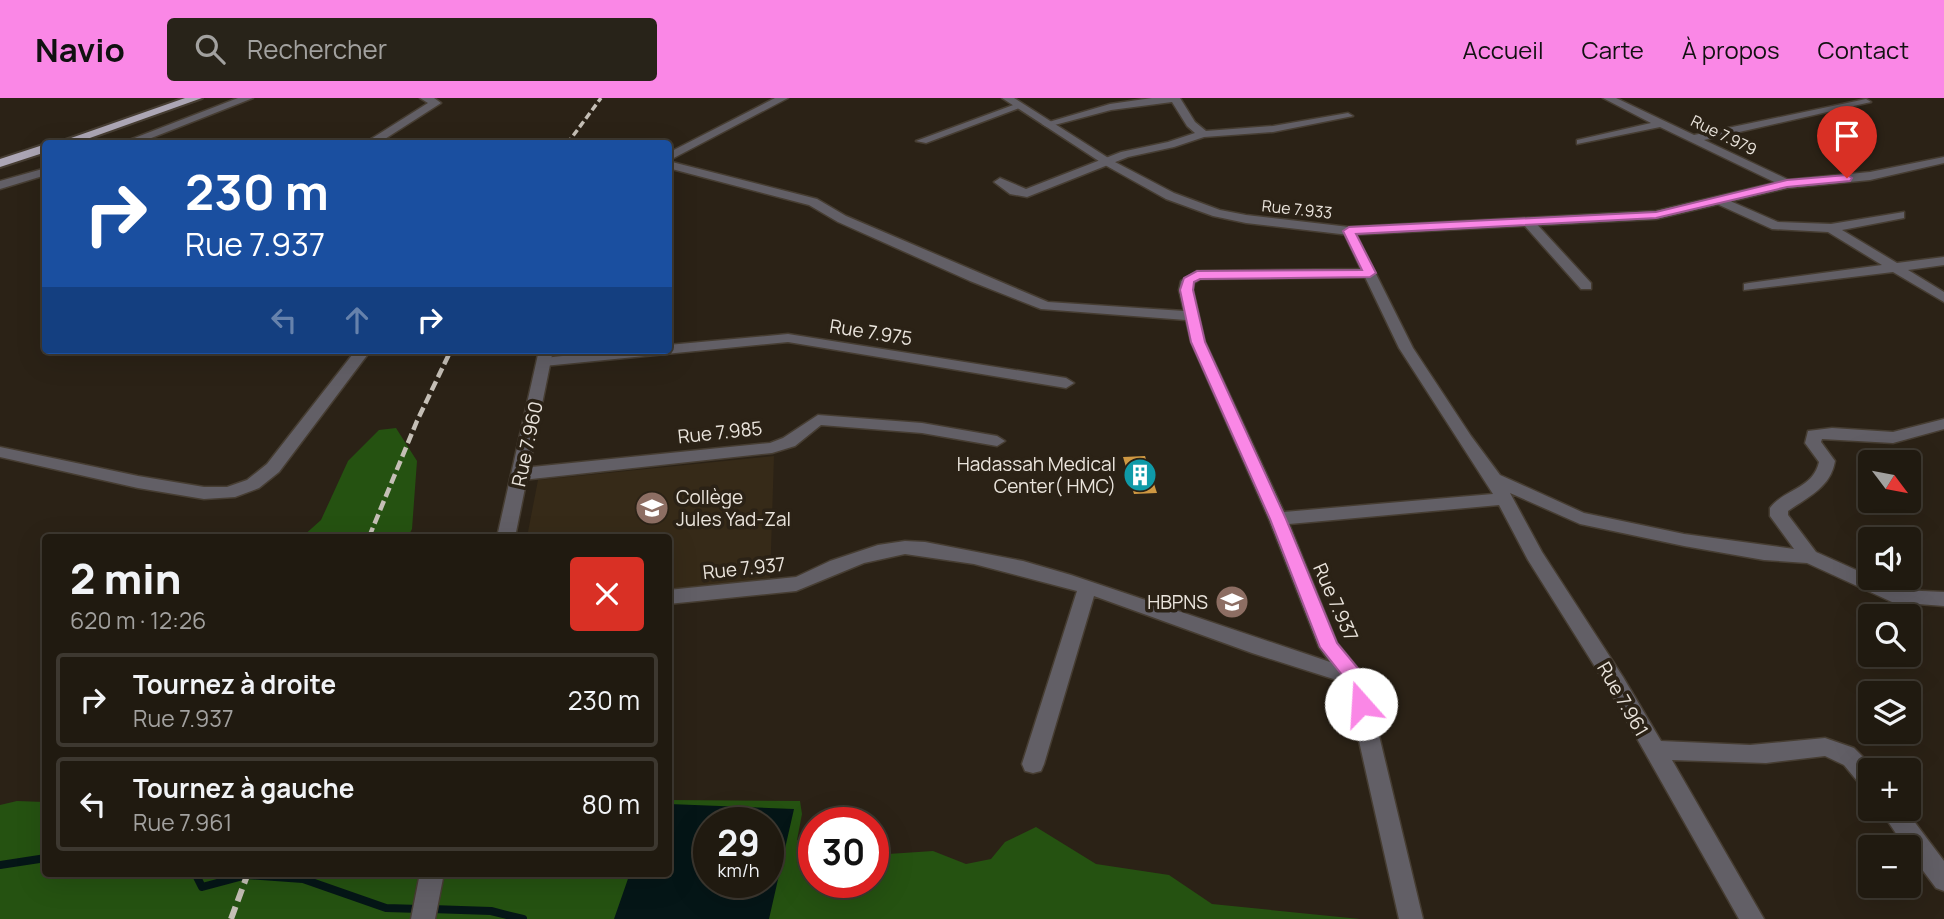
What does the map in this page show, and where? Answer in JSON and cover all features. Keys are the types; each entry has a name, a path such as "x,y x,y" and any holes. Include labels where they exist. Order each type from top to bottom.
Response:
{"highway":[{"path":"72,140 197,98"},
{"path":"0,163 42,149"}],"street":[{"path":"135,140 248,98"},
{"path":"375,140 436,103 425,98"},
{"path":"672,156 783,98"},
{"name":"Rue 7.933","path":"1007,98 1108,163 1170,196 1217,213 1271,223 1349,231 1656,215 1787,184 1870,176 1944,160"},
{"path":"1047,124 1110,107 1175,99 1191,124 1203,134"},
{"name":"Rue 7.979","path":"1615,99 1787,184"},
{"path":"1696,138 1866,102"},
{"path":"922,141 1020,106"},
{"path":"1000,182 1014,191 1027,192 1131,153 1170,145 1203,134 1273,129 1348,116"},
{"path":"1581,142 1664,123"},
{"path":"672,165 813,202 842,219 1046,306 1192,316"},
{"path":"0,185 42,172"},
{"path":"1721,201 1776,226 1831,228 1900,215"},
{"path":"1528,222 1586,286"},
{"path":"1831,228 1944,298"},
{"name":"Rue 7.961","path":"1349,231 1406,348 1465,440 1494,479 1534,555 1616,683 1752,919"},
{"path":"1749,288 1944,261"},
{"name":"Rue 7.937","path":"1355,677 1329,647 1278,519 1198,342 1186,290 1188,281 1197,275 1370,273"},
{"name":"Rue 7.975","path":"672,349 789,338 1066,383"},
{"path":"0,452 138,482 204,493 229,493 253,484 273,468 361,354"},
{"path":"545,356 584,354"},
{"name":"Rue 7.960","path":"507,534 522,474 545,356"},
{"name":"Rue 7.985","path":"522,474 772,448 789,442 818,420 922,428 997,441"},
{"path":"1810,557 1779,516 1779,508 1822,480 1827,471 1827,461 1813,443 1814,435 1825,432 1886,438 1911,435 1944,424"},
{"name":"Rue 7.961","path":"1494,479 1580,518 1684,540 1764,553 1810,557 1899,597 1944,599"},
{"path":"1278,519 1505,499"},
{"name":"Rue 7.937","path":"672,597 796,584 810,581 820,573 874,552 914,546 1022,566 1299,663 1355,677"},
{"path":"1033,764 1087,588"},
{"path":"1355,677 1411,919"},
{"path":"1653,750 1710,754 1783,753 1822,746 1858,762"},
{"path":"1900,821 1944,880"},
{"path":"424,912 431,877"}],"shaded area":[{"name":"Collège Jules Yad-Zal","path":"774,456 770,581 672,594 672,534 528,534 538,480"},
{"path":"672,804 744,807 693,807 693,898 774,898 769,919 614,919 629,877 672,877"},
{"path":"784,809 794,809 784,853"}],"green space":[{"path":"396,428 417,461 410,534 305,534 321,520 348,461 379,430"},
{"path":"672,800 800,801 797,840 798,898 889,898 889,854 933,851 966,864 991,859 1005,842 1036,827 1096,864 1169,875 1212,904 1360,919 0,919 0,805 17,801 42,802 42,877 672,877"}],"building":[{"name":"Hadassah Medical Center( HMC)","path":"1145,456 1157,493 1134,494 1123,457"}],"waterway":[{"path":"0,865 42,859"},
{"path":"197,877 202,887 240,877"},
{"path":"275,877 303,879 386,908 420,909"},
{"path":"431,909 491,911 523,919"}],"railway":[{"path":"570,140 601,98"},
{"path":"370,534 417,421 449,354"},
{"path":"231,919 247,877"}],"place":[{"name":"Hadassah Medical Center( HMC)","path":"1140,475"},
{"name":"Collège Jules Yad-Zal","path":"652,508"},
{"name":"HBPNS","path":"1232,602"}],"route":[{"path":"1361,704 1355,677 1329,647 1278,519 1198,342 1186,290 1188,281 1197,275 1370,273 1349,231 1631,218 1678,212 1787,184 1847,178"}]}
